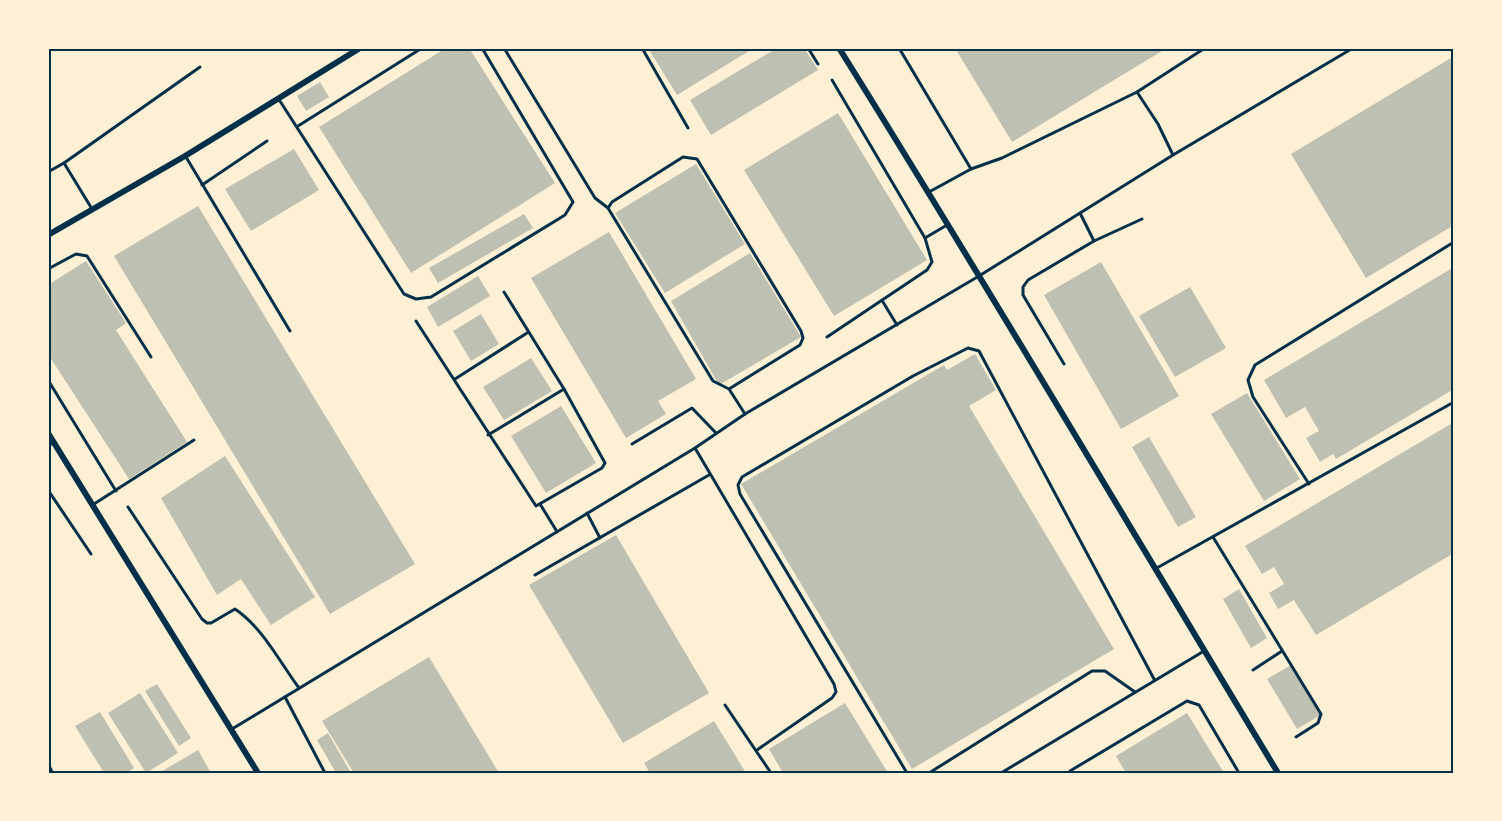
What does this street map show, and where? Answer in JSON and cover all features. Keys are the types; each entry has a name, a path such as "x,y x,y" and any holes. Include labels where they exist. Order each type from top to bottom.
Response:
{"street":[{"path":"48,235 185,156 360,48"},
{"path":"839,48 949,224 1154,570 1278,773"},
{"path":"48,433 51,444 92,505 258,773"},
{"path":"48,767 51,773"}],"lane":[{"path":"298,126 422,48"},
{"path":"278,98 404,294 416,299 431,297 565,215 573,202 482,48"},
{"path":"504,48 595,198 608,208 713,381 729,389 745,414"},
{"path":"642,48 688,128"},
{"path":"808,48 818,64"},
{"path":"899,48 971,169"},
{"path":"929,192 971,169 1002,158 1137,92 1205,48"},
{"path":"232,729 556,530 695,448 745,414 979,276 1173,155 1353,48"},
{"path":"48,172 200,67"},
{"path":"827,337 883,302 927,270 932,262 925,238 831,80"},
{"path":"1137,92 1173,155"},
{"path":"202,185 267,141"},
{"path":"185,156 290,331"},
{"path":"608,208 612,202 683,157 697,159 801,331 803,338 800,345 729,389"},
{"path":"64,162 92,209"},
{"path":"1080,213 1094,241"},
{"path":"1064,364 1023,296 1023,287 1028,280 1094,241 1142,219"},
{"path":"925,238 949,224"},
{"path":"1309,484 1253,397 1248,380 1255,364 1454,242"},
{"path":"48,269 76,254 87,256 151,357"},
{"path":"416,321 455,379 532,505 540,504 602,468 605,463 564,389 504,292"},
{"path":"883,302 897,325"},
{"path":"455,379 528,333"},
{"path":"907,773 740,494 738,485 742,477 762,465 914,376 968,348 979,351 1154,679"},
{"path":"48,380 116,491"},
{"path":"488,435 564,389"},
{"path":"1154,570 1454,402"},
{"path":"632,444 692,408 716,433"},
{"path":"92,505 194,440"},
{"path":"695,448 834,684 836,692 832,698 757,750"},
{"path":"535,575 710,475"},
{"path":"48,490 91,554"},
{"path":"540,504 556,530"},
{"path":"128,507 202,619 211,623 235,609 241,612 266,639 299,688"},
{"path":"587,513 600,538"},
{"path":"1213,537 1321,714 1318,723 1296,737"},
{"path":"1001,773 1204,651"},
{"path":"1253,670 1282,651"},
{"path":"929,773 1092,671 1106,671 1135,692"},
{"path":"285,697 326,773"},
{"path":"1070,771 1187,701 1198,705 1239,773"},
{"path":"725,705 771,773"}],"building":[{"path":"446,48 469,48 555,183 411,273 319,127"},
{"path":"648,48 754,48 677,95"},
{"path":"777,48 804,48 818,70 711,135 690,100"},
{"path":"955,48 1167,48 1012,142"},
{"path":"1451,58 1454,63 1454,225 1366,278 1291,154"},
{"path":"320,82 329,97 306,111 297,96"},
{"path":"838,113 927,260 834,316 744,170"},
{"path":"294,149 319,190 251,231 225,189"},
{"path":"696,164 745,244 665,293 615,213"},
{"path":"198,206 415,564 330,614 114,256"},
{"path":"524,214 533,228 438,283 429,268"},
{"path":"609,232 696,379 658,401 666,414 626,438 531,278"},
{"path":"750,253 801,337 719,385 671,301"},
{"path":"86,261 126,323 116,330 187,442 129,479 48,354 48,285"},
{"path":"1101,262 1179,396 1121,429 1044,295"},
{"path":"1454,267 1454,389 1336,459 1333,454 1320,462 1306,438 1319,431 1305,407 1286,418 1264,380"},
{"path":"478,276 490,296 438,327 427,307"},
{"path":"1190,287 1226,348 1175,377 1139,316"},
{"path":"481,314 499,344 471,361 453,331"},
{"path":"975,354 996,390 969,406 1114,649 912,769 741,484 944,365 947,370"},
{"path":"531,358 552,391 504,420 483,387"},
{"path":"1247,393 1300,479 1264,501 1211,414"},
{"path":"561,406 596,463 546,493 511,436"},
{"path":"1454,422 1454,553 1316,635 1294,600 1278,609 1269,593 1284,584 1274,567 1262,574 1245,546"},
{"path":"1149,437 1196,517 1178,527 1132,447"},
{"path":"225,456 315,597 271,625 241,579 217,595 161,498"},
{"path":"616,535 709,693 623,743 529,585"},
{"path":"1239,589 1267,638 1251,648 1223,599"},
{"path":"429,657 499,773 354,773 322,721"},
{"path":"1291,665 1321,715 1297,729 1267,679"},
{"path":"157,684 191,738 179,746 145,691"},
{"path":"140,693 178,753 146,773 108,713"},
{"path":"845,703 888,773 783,773 769,749"},
{"path":"100,712 134,768 126,773 104,773 75,726"},
{"path":"1187,713 1224,773 1126,773 1116,756"},
{"path":"714,721 746,773 650,773 644,763"},
{"path":"328,733 351,773 336,773 317,740"},
{"path":"198,750 211,773 159,773"}]}
